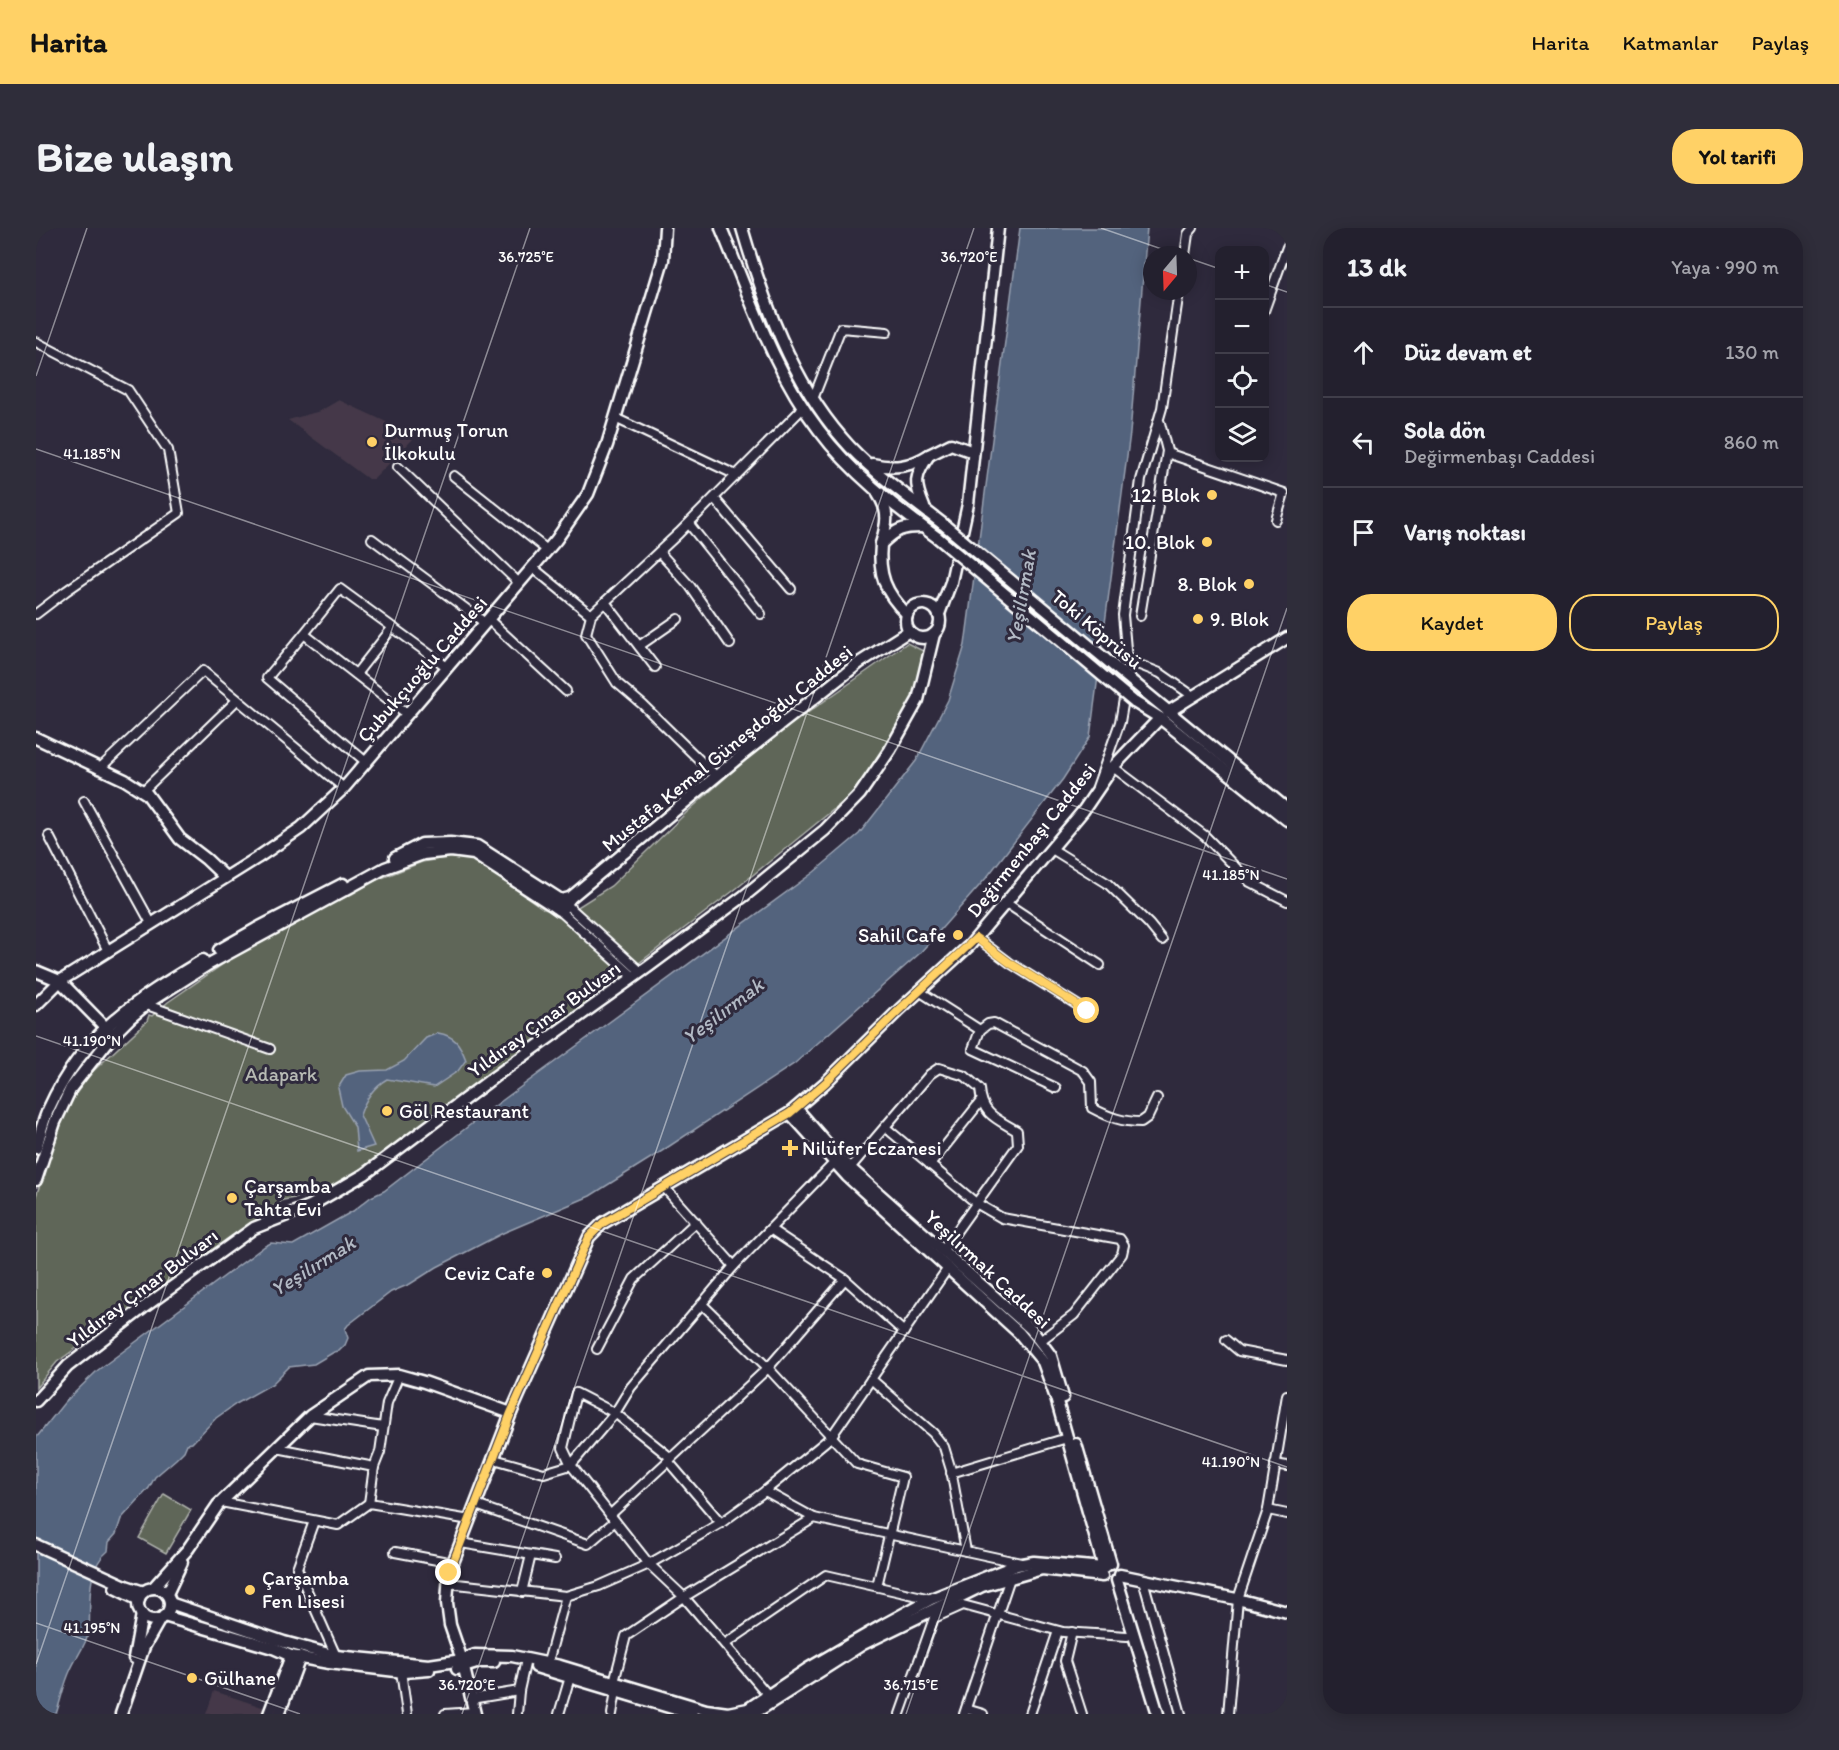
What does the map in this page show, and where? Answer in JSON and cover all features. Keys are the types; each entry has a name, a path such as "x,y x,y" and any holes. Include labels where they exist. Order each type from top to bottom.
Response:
{"main road":[{"name":"Çubukçuoğlu Caddesi","path":"36,1005 60,981 301,828 344,788 547,550 588,494 615,418 663,260 665,228"},
{"path":"721,228 774,356 803,408 819,431 846,462 1134,702 1164,715 1287,809"},
{"name":"Toki Köprüsü","path":"742,228 756,276 801,381 842,438 868,463 1145,692 1164,715"},
{"path":"939,614 932,606 920,604 915,606 907,614 909,631 924,638 934,634 940,625 939,614 951,582 968,504 998,228"},
{"path":"868,463 886,467 901,467 918,462 951,444 973,452"},
{"path":"925,510 916,485 917,476 929,455"},
{"path":"873,486 888,514 879,559 885,587 894,602 907,614"},
{"path":"881,544 896,530 906,527 922,527"},
{"name":"Mustafa Kemal Güneşdoğdu Caddesi","path":"562,904 716,776 859,663 909,631"},
{"name":"Yıldıray Çınar Bulvarı","path":"36,1401 68,1366 254,1228 310,1206 365,1174 637,974 764,879 825,830 860,794 890,750 918,700 934,634"},
{"name":"Değirmenbaşı Caddesi","path":"474,1713 463,1664 450,1625 447,1603 449,1573 511,1413 589,1237 603,1223 793,1111 976,938 1094,797 1113,767 1164,715 1287,638"},
{"path":"1164,715 1287,820"},
{"path":"36,738 143,791 180,839 225,877"},
{"path":"36,1148 48,1109 70,1069 146,994 254,935 321,904 385,868 423,854 443,852 474,854 562,904"},
{"path":"36,1180 56,1122 71,1088 109,1031 254,935"},
{"path":"36,971 60,981 109,1031"},
{"name":"Yeşilırmak Caddesi","path":"793,1111 835,1162 1019,1333 1044,1362 1158,1714"},
{"name":"Yeşilırmak Caddesi","path":"793,1111 850,1167 1031,1329 1051,1356 1150,1714"},
{"path":"511,1413 424,1382 399,1376 369,1376 310,1416 221,1502 188,1549 145,1593 139,1610 150,1619 162,1618 273,1648 295,1657 329,1664 401,1671 480,1662 515,1661 570,1677 615,1686 706,1710 728,1713 748,1709 809,1668 931,1599 1034,1562 1143,1580 1238,1599 1287,1612"},
{"path":"36,1545 124,1589"},
{"path":"120,1714 144,1647 170,1608 169,1599 188,1549"},
{"path":"36,1551 124,1589 145,1593 163,1590 169,1599 284,1642 336,1656 429,1665 463,1664 475,1655 512,1656 548,1662 615,1686 677,1712 692,1714"},
{"path":"753,1714 863,1644 982,1586 1042,1569 1111,1574"},
{"path":"120,1714 139,1639 142,1614"},
{"path":"269,1714 295,1657"},
{"path":"279,1714 295,1657"}],"street":[{"path":"1187,246 1190,230"},
{"path":"1268,300 1287,247"},
{"path":"1094,797 1120,722 1124,699 1126,660 1123,615 1141,480 1160,422 1178,300"},
{"path":"813,399 842,328 887,332"},
{"path":"36,342 128,390 168,450 179,513 36,614"},
{"path":"716,776 617,683 586,634 591,615 689,524 803,408"},
{"path":"615,418 736,475"},
{"path":"1140,616 1167,453 1160,422"},
{"path":"1167,453 1284,493 1276,520"},
{"path":"398,467 519,583"},
{"path":"454,476 547,550"},
{"path":"714,498 791,589"},
{"path":"689,524 761,614"},
{"path":"372,539 487,621 566,691"},
{"path":"659,552 690,586 729,644"},
{"path":"532,567 591,615"},
{"path":"366,762 267,678 340,589 447,667"},
{"path":"605,602 655,667"},
{"path":"639,646 678,619"},
{"path":"356,674 393,627"},
{"path":"304,634 407,714"},
{"path":"1126,660 1160,673 1193,696"},
{"path":"99,769 202,671 344,788"},
{"path":"143,791 237,700"},
{"path":"1113,767 1205,836 1250,882 1287,901"},
{"path":"84,801 151,923"},
{"path":"49,836 108,951"},
{"path":"1052,849 1107,883 1162,940"},
{"path":"1006,903 1100,965"},
{"path":"562,904 637,974"},
{"path":"976,938 1010,963 1087,1011"},
{"path":"919,991 980,1030"},
{"path":"147,1005 270,1049"},
{"path":"1056,1088 973,1049 980,1030 994,1023 1083,1071 1091,1082 1092,1108 1107,1117 1124,1122 1141,1122 1148,1117 1157,1098"},
{"path":"850,1167 930,1074 939,1068 965,1076 980,1089 981,1101 987,1113 1017,1131 1018,1144 943,1250"},
{"path":"930,1165 981,1101"},
{"path":"885,1126 976,1203 1002,1218 1120,1239 1125,1245 1122,1254 1074,1315 1040,1341"},
{"path":"494,1459 544,1473 571,1466 615,1413 631,1387 734,1266 835,1162"},
{"path":"664,1187 734,1266"},
{"path":"597,1349 634,1279 696,1222"},
{"path":"770,1229 845,1279 904,1332"},
{"path":"448,1583 566,1596 599,1586 649,1564 721,1523 765,1491 831,1437 948,1268"},
{"path":"476,1505 588,1544 670,1460 768,1368 845,1279"},
{"path":"702,1304 768,1368 857,1464 903,1477 877,1586"},
{"path":"1226,1340 1239,1350 1287,1360"},
{"path":"369,1503 387,1403 399,1376"},
{"path":"871,1379 933,1433 944,1447 966,1551"},
{"path":"721,1523 670,1460 615,1413 576,1393 563,1448 571,1466 649,1564 684,1597 768,1695"},
{"path":"1228,1714 1238,1599 1268,1510 1275,1464 1283,1441 1287,1395"},
{"path":"310,1416 383,1427"},
{"path":"951,1473 1067,1438"},
{"path":"278,1448 374,1467"},
{"path":"1275,1464 1287,1466"},
{"path":"765,1491 814,1518 1024,1564"},
{"path":"221,1502 338,1525 369,1503 470,1520"},
{"path":"1268,1510 1287,1514"},
{"path":"612,1714 615,1686 626,1636 684,1597 814,1518"},
{"path":"314,1521 297,1568 336,1656"},
{"path":"461,1543 555,1559"},
{"path":"395,1552 453,1563"},
{"path":"522,1592 531,1555"},
{"path":"725,1644 826,1575 931,1599"},
{"path":"983,1714 965,1711 1010,1578"},
{"path":"1143,1580 1180,1714"},
{"path":"548,1662 566,1596"},
{"path":"900,1714 934,1618 963,1605 1058,1630 1127,1636"},
{"path":"1030,1714 1058,1630"},
{"path":"1072,1632 1065,1661 1082,1714"},
{"path":"517,1714 525,1664"},
{"path":"401,1671 407,1714"},
{"path":"559,1714 570,1677"},
{"path":"471,1699 519,1692"},
{"path":"445,1714 474,1713"}],"shaded area":[{"path":"339,400 412,434 414,438 374,479 368,479 288,420 320,411"},
{"path":"214,1691 265,1708 263,1714 206,1714"}],"green space":[{"name":"Adapark","path":"907,643 923,651 914,698 855,792 737,888 545,1035 328,1192 283,1200 57,1362 36,1388 36,1196 68,1105 90,1074 147,1021 149,1015 152,1016 168,1002 271,931 352,894 374,881 422,862 450,857 474,860 544,909 570,912 611,886 686,813 762,745"},
{"path":"164,1494 191,1510 166,1553 139,1538"}],"water":[{"name":"Yeşilırmak","path":"1020,228 1147,228 1146,246 1143,246 1143,276 1130,433 1090,737 1063,779 987,877 919,954 794,1064 590,1196 503,1233 391,1292 348,1325 345,1329 348,1338 339,1351 314,1364 289,1367 272,1384 216,1418 192,1443 187,1444 184,1451 155,1477 149,1488 121,1519 116,1534 109,1542 108,1551 101,1559 92,1578 88,1636 73,1664 56,1714 36,1714 36,1438 64,1403 98,1370 265,1246 271,1243 293,1245 384,1191 492,1108 814,872 859,834 916,761 948,700 965,645"},
{"path":"438,1033 449,1036 456,1042 466,1060 458,1071 434,1087 387,1079 378,1086 367,1099 360,1115 374,1146 357,1151 355,1127 342,1106 338,1088 346,1075 360,1071 387,1070 404,1061 426,1038"}],"place":[{"name":"Durmuş Torun İlkokulu","path":"372,442"},
{"name":"12. Blok","path":"1212,495"},
{"name":"10. Blok","path":"1207,542"},
{"name":"8. Blok","path":"1249,584"},
{"name":"9. Blok","path":"1198,619"},
{"name":"Sahil Cafe","path":"958,935"},
{"name":"Göl Restaurant","path":"387,1111"},
{"name":"Nilüfer Eczanesi","path":"790,1148"},
{"name":"Çarşamba Tahta Evi","path":"232,1198"},
{"name":"Ceviz Cafe","path":"547,1273"},
{"name":"Çarşamba Fen Lisesi","path":"250,1590"},
{"name":"Gülhane","path":"192,1678"}],"route":[{"path":"449,1573 511,1413 589,1237 603,1223 790,1113 825,1083 976,938 1010,963 1087,1011"}]}
